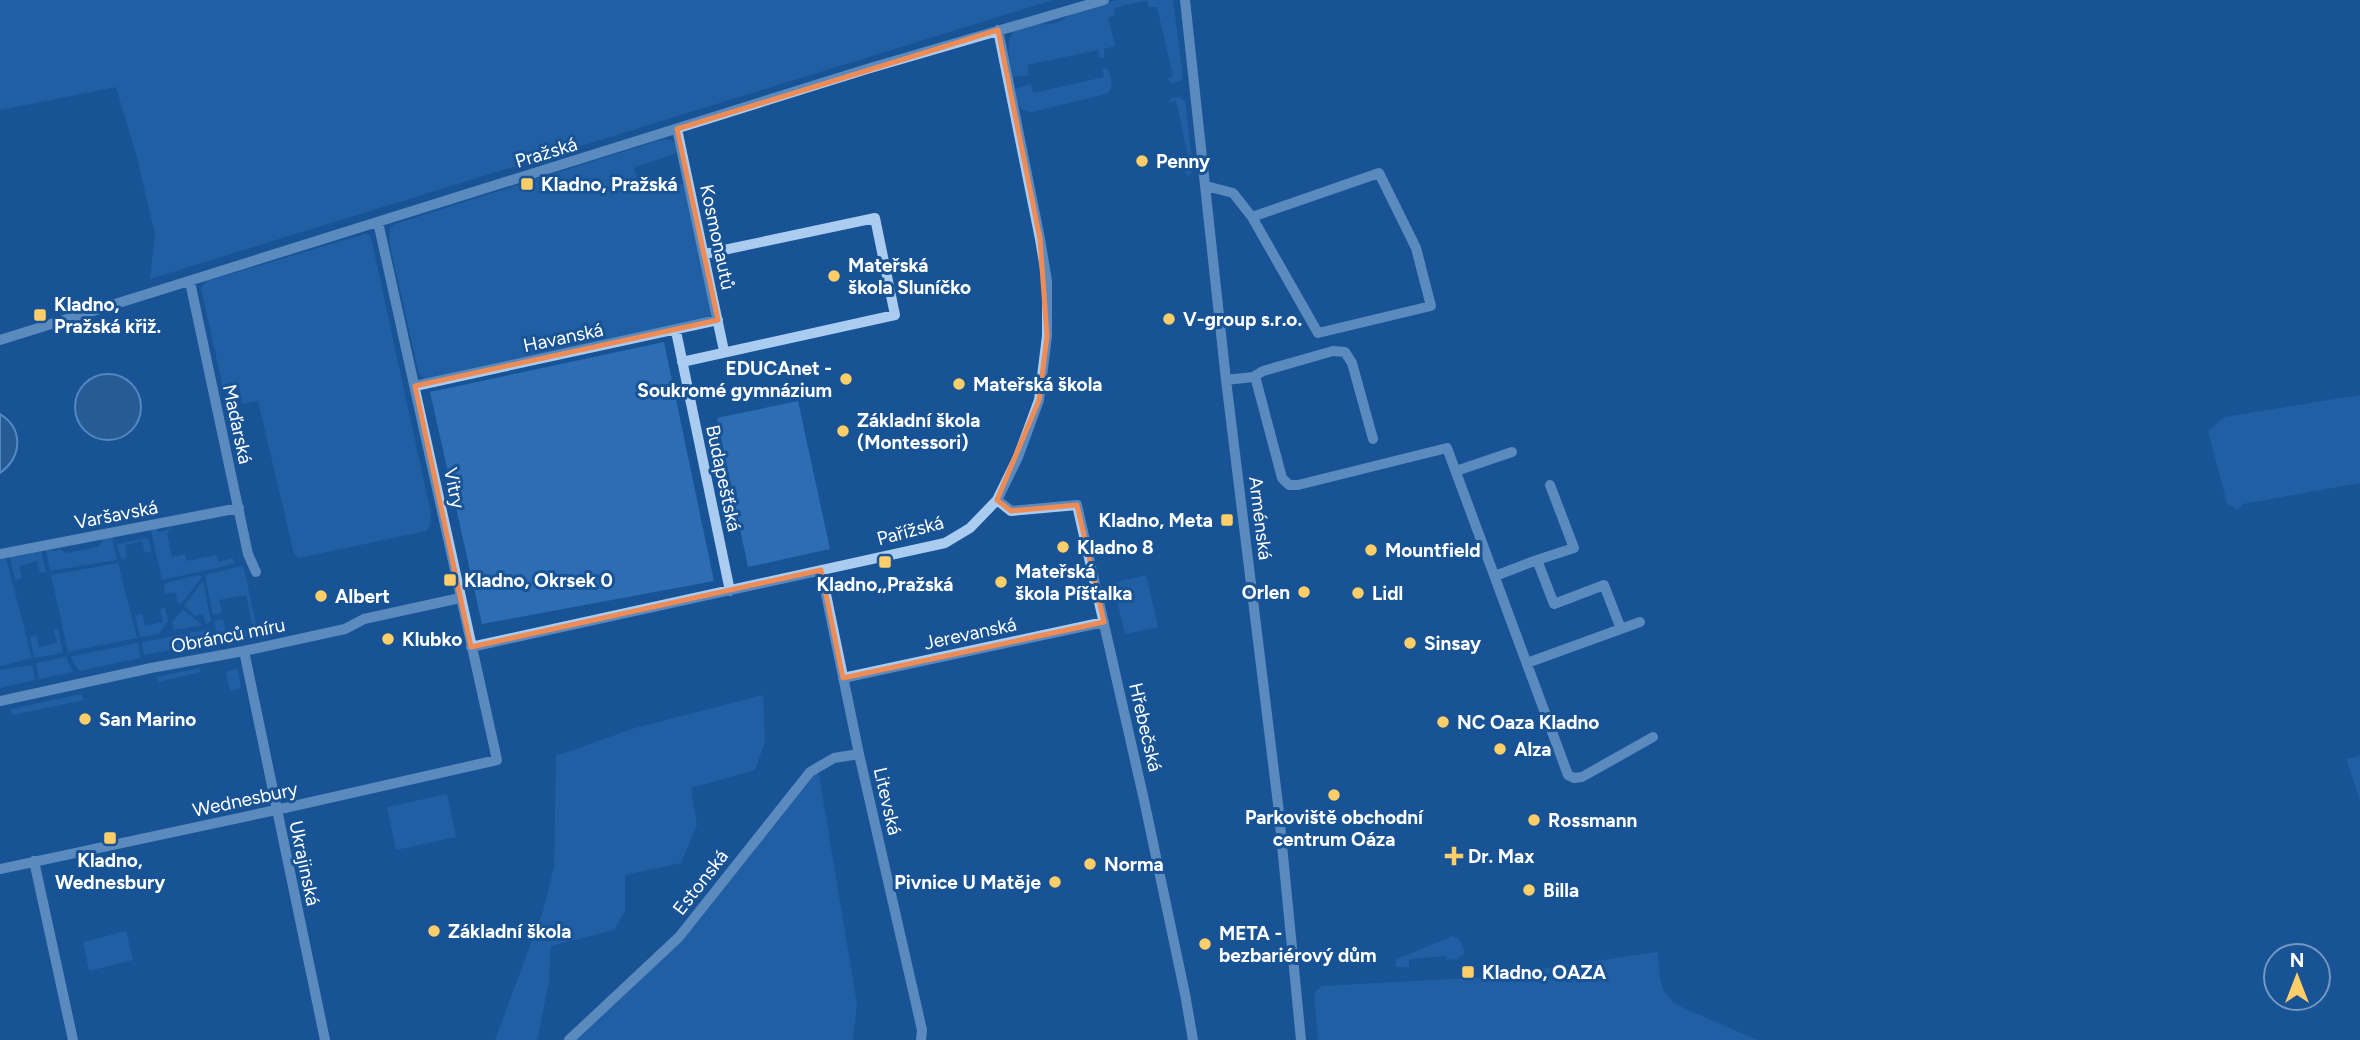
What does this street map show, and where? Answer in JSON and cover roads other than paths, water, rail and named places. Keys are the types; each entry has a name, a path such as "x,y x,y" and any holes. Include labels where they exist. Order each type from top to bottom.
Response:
{"street":[{"name":"Pražská","path":"0,340 998,30 1104,0"},
{"name":"Arménská","path":"1185,0 1226,380 1278,804 1301,1040"},
{"name":"Pařížská","path":"471,647 945,543 970,528 996,500 1018,457 1038,400 1047,336 1047,281 998,30"},
{"name":"Kosmonautů","path":"677,130 724,351"},
{"path":"1206,186 1233,193 1252,217 1318,333 1431,306 1416,248 1379,173 1252,217"},
{"path":"682,362 895,315 875,218 705,254"},
{"name":"Vitry","path":"378,222 497,761"},
{"name":"Maďarská","path":"190,282 248,554 256,572"},
{"name":"Havanská","path":"415,386 718,320"},
{"name":"Budapešťská","path":"676,331 730,591"},
{"path":"1226,380 1253,377 1264,371 1333,351 1345,352 1352,363 1373,439"},
{"path":"1253,377 1282,478 1289,485 1447,448 1568,775 1574,778 1582,777 1653,737"},
{"path":"1456,471 1512,452"},
{"path":"1495,576 1574,548 1550,485"},
{"name":"Hřebečská","path":"996,500 1012,511 1077,505 1144,800 1193,1040"},
{"name":"Varšavská","path":"0,554 239,508"},
{"path":"1537,561 1554,604 1604,585 1621,629"},
{"name":"Litevská","path":"821,570 921,1035"},
{"name":"Obránců míru","path":"0,702 150,668 244,652 345,629 364,619 460,598"},
{"name":"Jerevanská","path":"843,678 1104,622"},
{"path":"1527,663 1640,622"},
{"name":"Ukrajinská","path":"244,652 325,1040"},
{"name":"Estonská","path":"569,1040 679,937 810,772 834,758 859,754"},
{"name":"Wednesbury","path":"0,869 497,761"},
{"path":"34,861 74,1040"}],"place":[{"name":"Penny","path":"1142,161"},
{"name":"Kladno, Pražská","path":"527,184"},
{"name":"Mateřská škola Sluníčko","path":"834,276"},
{"name":"Kladno, Pražská křiž.","path":"40,315"},
{"name":"V-group s.r.o.","path":"1169,319"},
{"name":"EDUCAnet - Soukromé gymnázium","path":"846,379"},
{"name":"Mateřská škola","path":"959,384"},
{"name":"Základní škola (Montessori)","path":"843,431"},
{"name":"Kladno, Meta","path":"1227,520"},
{"name":"Kladno 8","path":"1063,547"},
{"name":"Mountfield","path":"1371,550"},
{"name":"Kladno,,Pražská","path":"885,562"},
{"name":"Kladno, Okrsek 0","path":"450,580"},
{"name":"Mateřská škola Píšťalka","path":"1001,582"},
{"name":"Orlen","path":"1304,592"},
{"name":"Lidl","path":"1358,593"},
{"name":"Albert","path":"321,596"},
{"name":"Klubko","path":"388,639"},
{"name":"Sinsay","path":"1410,643"},
{"name":"San Marino","path":"85,719"},
{"name":"NC Oaza Kladno","path":"1443,722"},
{"name":"Alza","path":"1500,749"},
{"name":"Parkoviště obchodní centrum Oáza","path":"1334,795"},
{"name":"Rossmann","path":"1534,820"},
{"name":"Kladno, Wednesbury","path":"110,838"},
{"name":"Dr. Max","path":"1454,856"},
{"name":"Norma","path":"1090,864"},
{"name":"Pivnice U Matěje","path":"1055,882"},
{"name":"Billa","path":"1529,890"},
{"name":"Základní škola","path":"434,931"},
{"name":"META - bezbariérový dům","path":"1205,944"},
{"name":"Kladno, OAZA","path":"1468,972"}]}
